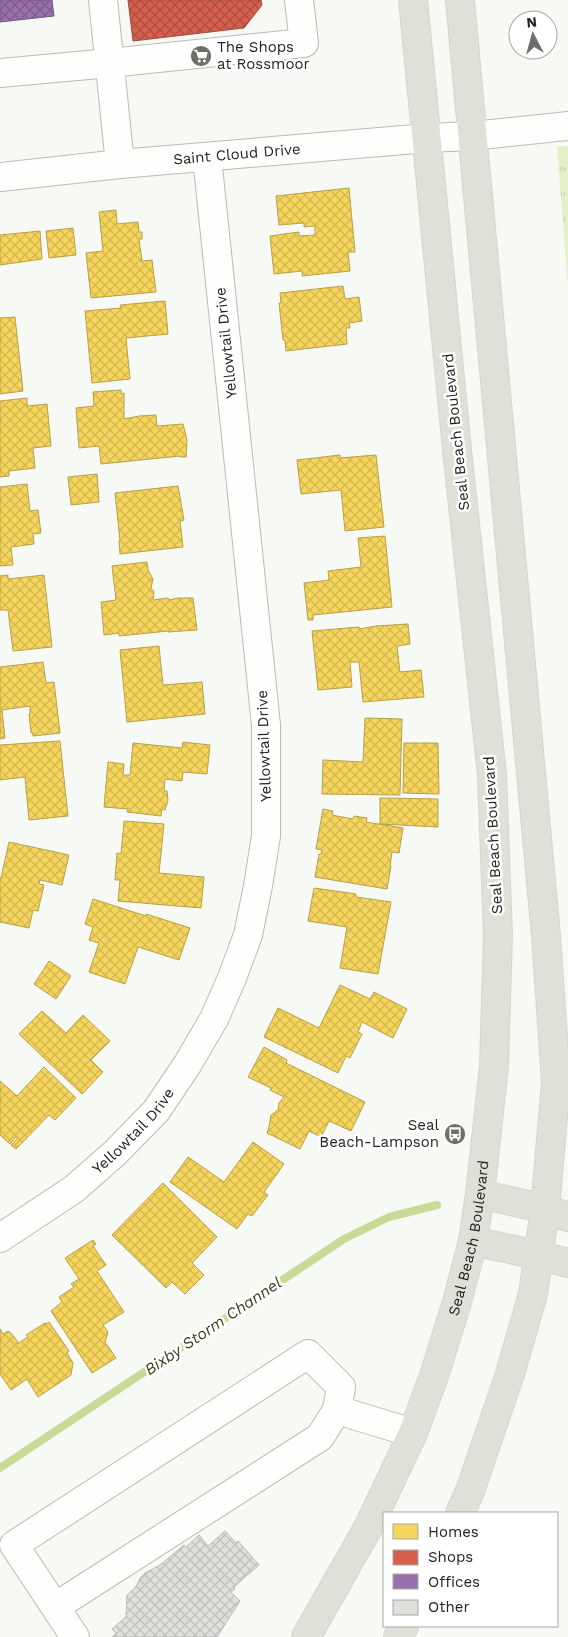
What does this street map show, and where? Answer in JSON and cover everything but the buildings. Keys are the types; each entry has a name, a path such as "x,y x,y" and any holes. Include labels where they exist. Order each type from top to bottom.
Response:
{"main road":[{"name":"Seal Beach Boulevard","path":"306,1637 369,1526 413,1433 434,1376 457,1302 473,1241 494,1066 497,954 492,774 457,450 413,0"},
{"path":"460,0 545,926 556,1073 556,1213 538,1255 532,1294 510,1374 470,1491 460,1512"},
{"path":"480,1194 556,1213"},
{"path":"473,1241 568,1262"}],"street":[{"path":"103,0 120,164"},
{"path":"0,73 304,43 299,0"},
{"name":"Saint Cloud Drive","path":"0,177 120,164 427,138 472,136 568,126"},
{"name":"Yellowtail Drive","path":"0,1238 74,1189 115,1153 156,1111 214,1020 248,934 258,886 266,836 266,724 207,157"},
{"path":"55,1608 320,1437 337,1410 341,1387 308,1354 14,1545 55,1608 75,1637"},
{"path":"337,1410 413,1433"}],"green space":[{"path":"568,146 568,286 557,147"}],"waterway":[{"name":"Bixby Storm Channel","path":"0,1468 344,1239 389,1217 437,1205"}],"place":[{"name":"The Shops at Rossmoor","path":"201,56"},
{"name":"Seal Beach-Lampson","path":"455,1134"}]}
